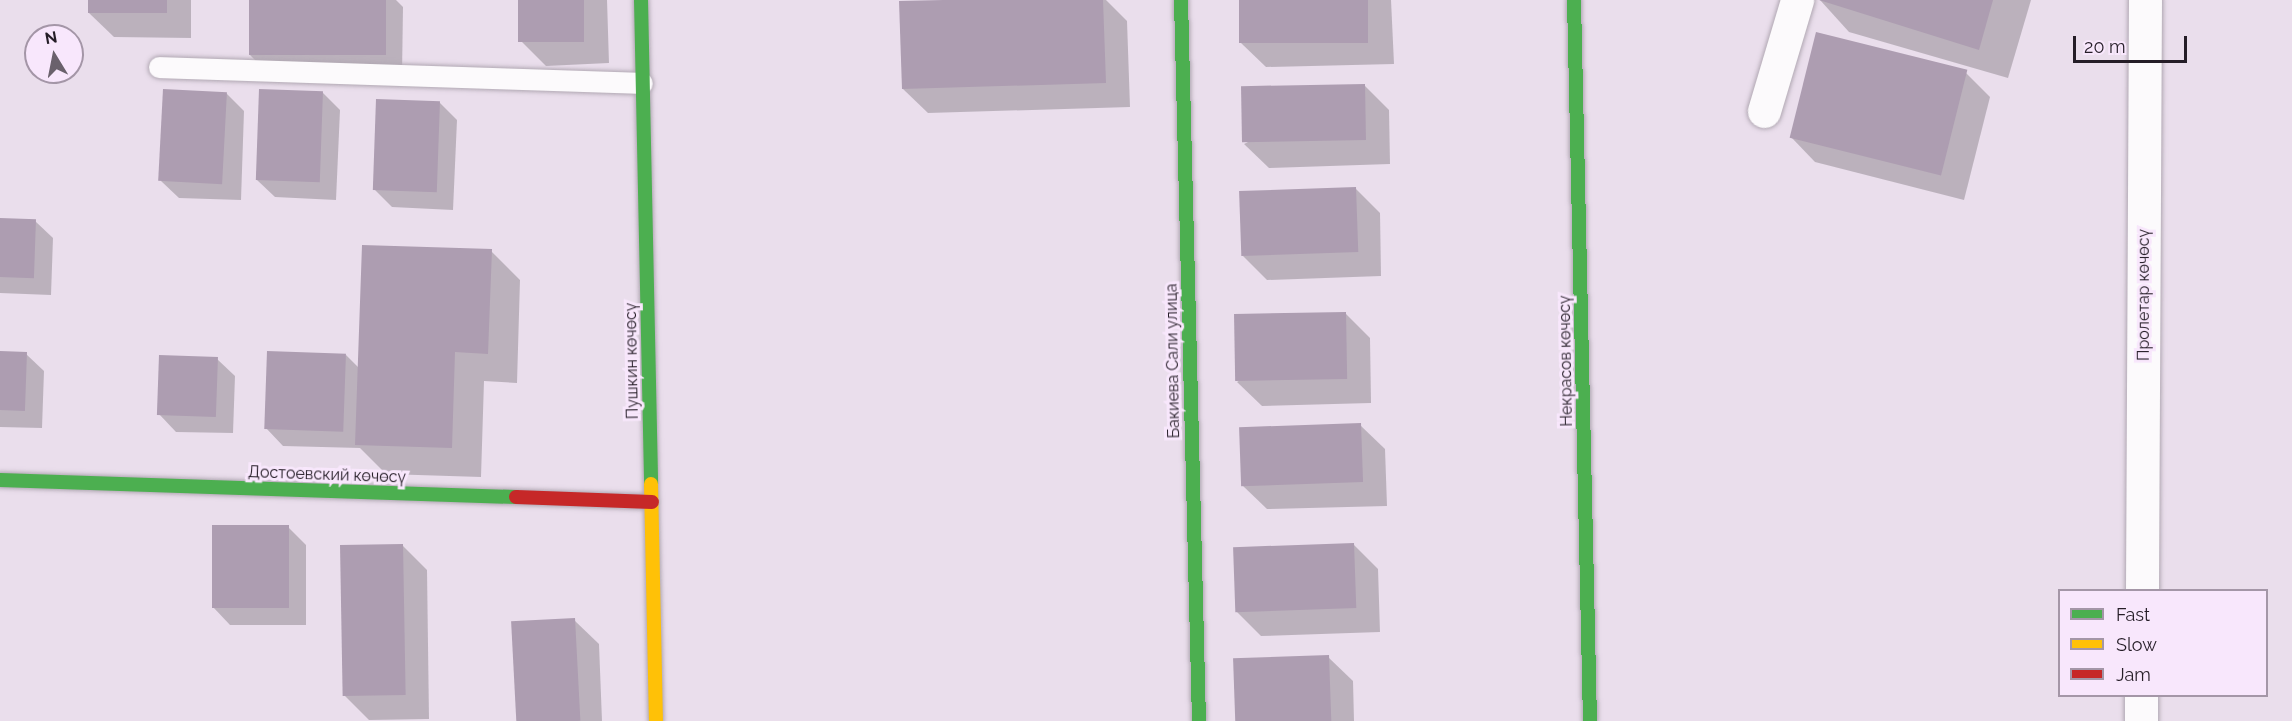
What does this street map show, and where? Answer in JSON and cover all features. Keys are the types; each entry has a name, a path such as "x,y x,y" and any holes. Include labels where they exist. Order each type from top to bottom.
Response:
{"main road":[{"name":"Пушкин көчөсү","path":"641,0 656,721"},
{"name":"Бакиева Сали улица","path":"1180,0 1199,721"},
{"name":"Некрасов көчөсү","path":"1574,0 1590,721"},
{"name":"Достоевский көчөсү","path":"0,480 652,502"}],"street":[{"path":"1764,111 1797,0"},
{"name":"Пролетар көчөсү","path":"2142,589 2145,0"},
{"path":"2141,697 2141,721"}],"lane":[{"path":"159,67 642,83"}],"building":[{"path":"88,0 167,0 167,13 88,13"},
{"path":"249,0 386,0 386,55 249,55"},
{"path":"518,0 584,0 584,42 518,42"},
{"path":"1103,0 1106,83 902,89 899,1"},
{"path":"1239,0 1368,0 1368,43 1239,43"},
{"path":"1819,0 1993,0 1979,50"},
{"path":"1816,32 1967,70 1941,176 1790,138"},
{"path":"1365,84 1366,140 1242,142 1241,86"},
{"path":"163,89 227,92 222,184 158,181"},
{"path":"259,89 323,91 320,182 256,180"},
{"path":"376,99 440,101 437,192 373,190"},
{"path":"1356,187 1358,252 1241,256 1239,191"},
{"path":"0,218 36,219 34,278 0,277"},
{"path":"362,245 492,249 488,354 455,352 452,448 355,445"},
{"path":"1346,312 1347,379 1235,381 1234,314"},
{"path":"0,351 27,352 25,411 0,410"},
{"path":"267,351 346,354 343,432 264,429"},
{"path":"159,355 218,357 216,417 157,415"},
{"path":"1361,423 1363,482 1241,486 1239,427"},
{"path":"212,525 289,525 289,608 212,608"},
{"path":"1354,543 1356,608 1235,612 1233,547"},
{"path":"403,544 406,695 343,696 340,545"},
{"path":"575,618 580,721 516,721 511,621"},
{"path":"1329,655 1331,721 1235,721 1233,658"}],"traffic: fast":[{"path":"641,0 651,484"},
{"path":"1181,0 1199,721"},
{"path":"1574,0 1590,721"},
{"path":"0,480 516,497"}],"traffic: slow":[{"path":"651,484 656,721"}],"traffic: jam":[{"path":"516,497 652,502"}]}
